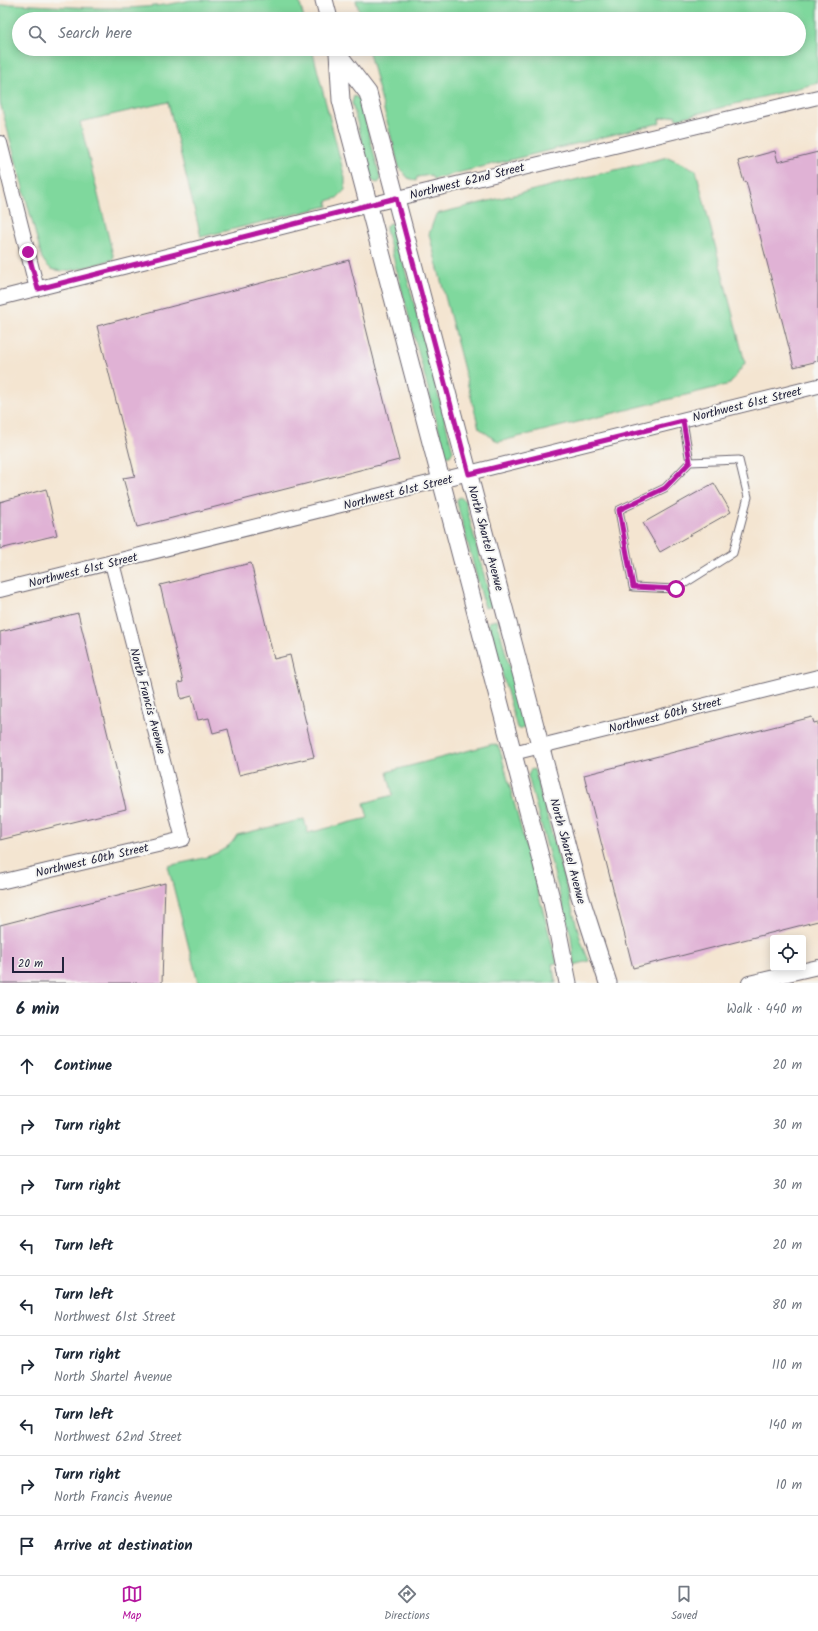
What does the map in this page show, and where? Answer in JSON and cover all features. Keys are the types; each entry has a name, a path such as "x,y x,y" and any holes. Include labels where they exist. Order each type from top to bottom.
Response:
{"street":[{"path":"324,0 327,12"},
{"name":"North Shartel Avenue","path":"338,56 341,100 552,902 568,983"},
{"name":"North Shartel Avenue","path":"341,56 368,93 580,896 608,983"},
{"name":"Northwest 62nd Street","path":"0,298 396,198 818,96"},
{"path":"0,143 38,289"},
{"name":"Northwest 61st Street","path":"0,590 683,421 818,386"},
{"name":"North Francis Avenue","path":"112,563 183,839"},
{"name":"Northwest 60th Street","path":"512,753 818,677"},
{"name":"Northwest 60th Street","path":"0,882 183,839"},
{"path":"749,983 818,967"}],"lane":[{"path":"683,421 690,462"},
{"path":"739,460 748,498 734,553 676,589 633,587 619,510 665,488 690,462 739,460"}],"green space":[{"path":"191,0 299,0 302,12 12,12 12,56 314,56 345,178 345,190 337,198 327,201 328,206 201,237 168,102 80,122 114,259 68,271 55,270 46,264 42,258 0,102 0,6 10,4 123,8 169,4"},
{"path":"356,0 818,0 818,83 676,119 675,115 659,119 660,123 433,179 431,175 417,177 416,181 408,178 399,167 370,56 806,56 806,12 359,12"},
{"path":"354,96 360,99 380,177 380,181 378,183 374,182 372,179 352,103"},
{"path":"668,157 696,170 745,363 730,384 498,442 479,428 429,234 436,214"},
{"path":"389,223 393,224 453,451 450,456 446,456 445,453 386,230 386,226"},
{"path":"460,497 465,501 492,606 485,608 457,503 457,499"},
{"path":"497,620 525,726 521,730 517,728 488,622"},
{"path":"493,744 498,746 500,750 557,963 552,964 556,983 198,983 168,866 197,860 216,853 232,843 237,835 304,819 308,833 368,818 364,803 393,795 387,772"},
{"path":"534,769 581,941 589,961 574,965 571,936 528,776 530,770"}],"building":[{"path":"775,151 778,162 818,152 818,361 794,367 746,181 744,182 738,161"},
{"path":"349,260 399,460 137,527 123,478 135,476 97,326"},
{"path":"714,483 731,512 660,552 643,523"},
{"path":"46,489 57,535 0,549 0,502"},
{"path":"251,563 274,659 290,655 314,757 239,775 228,729 213,733 209,718 198,720 192,696 181,699 178,683 183,682 160,585"},
{"path":"78,613 126,809 0,840 0,632"},
{"path":"812,717 814,723 818,722 818,921 633,968 584,775"},
{"path":"165,883 162,983 0,983 0,925"}],"route":[{"path":"28,252 38,289 396,198 469,474 683,421 690,462 665,488 619,510 633,587 676,589"}]}
